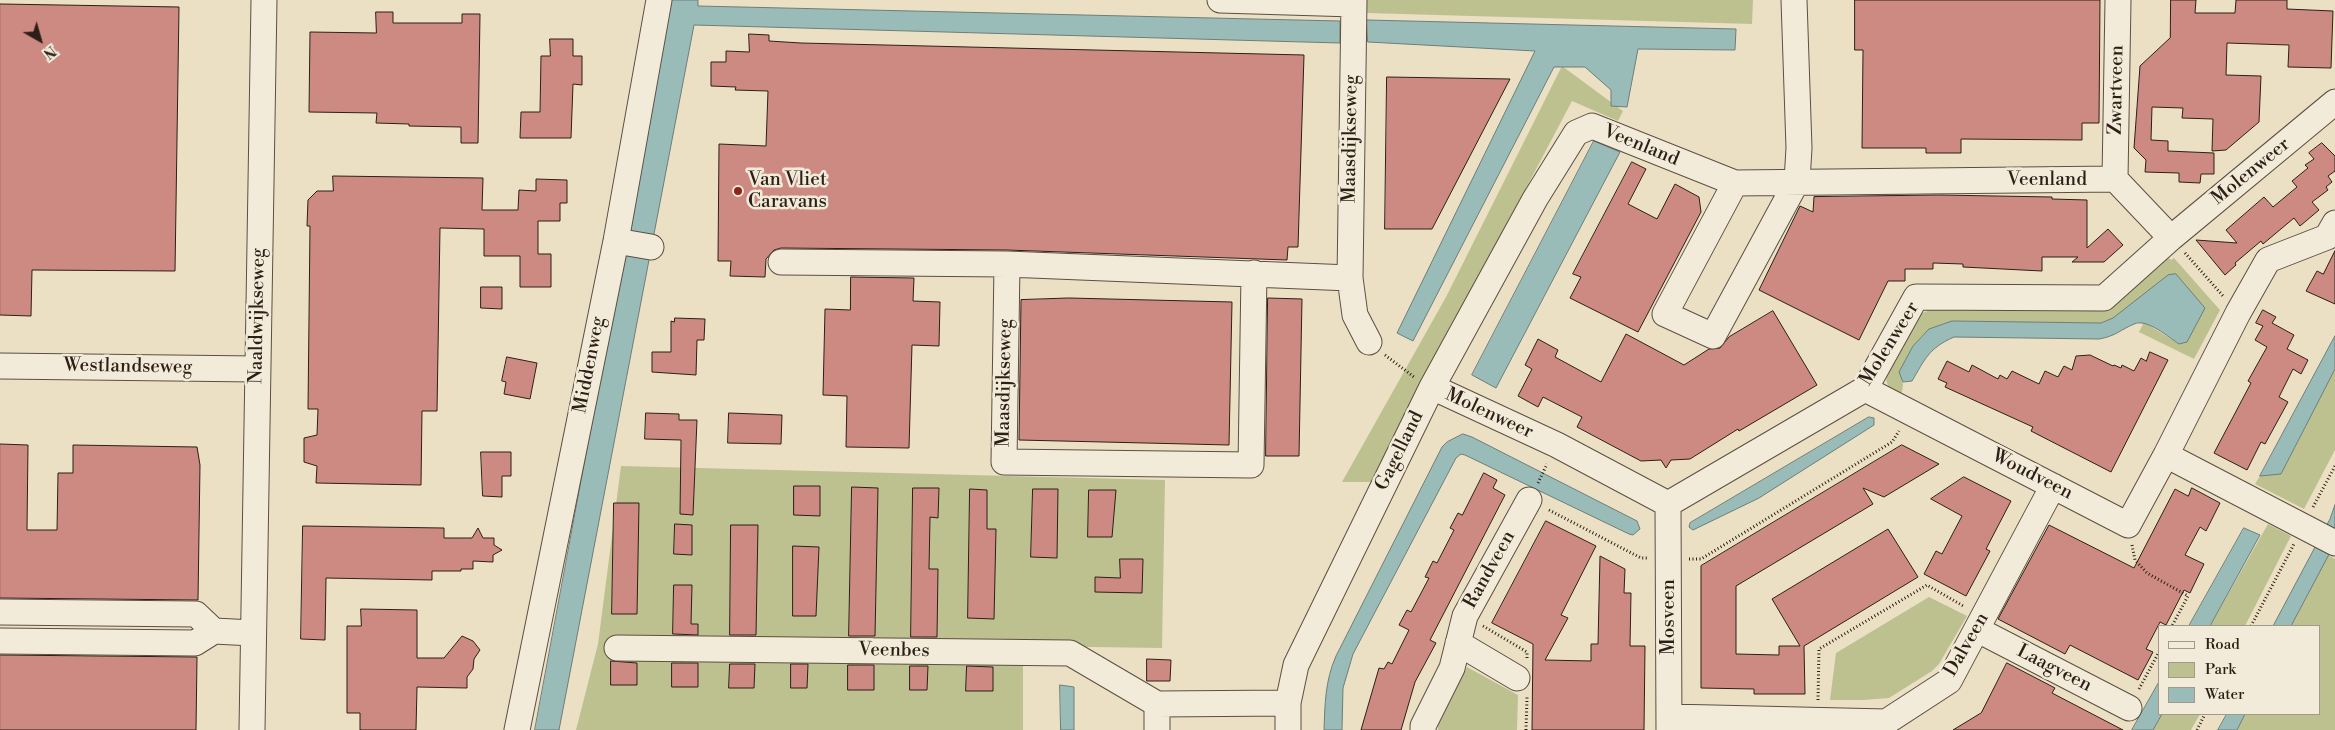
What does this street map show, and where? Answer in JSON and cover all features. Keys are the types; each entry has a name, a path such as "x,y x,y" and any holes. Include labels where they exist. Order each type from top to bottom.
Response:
{"street":[{"name":"Naaldwijkseweg","path":"252,730 264,0"},
{"name":"Middenweg","path":"517,730 620,241 659,0"},
{"path":"1220,0 1354,2"},
{"path":"1735,183 1665,314 1713,336 1797,180 1799,148 1794,0"},
{"name":"Zwartveen","path":"2116,179 2118,0"},
{"name":"Maasdijkseweg","path":"1354,2 1350,278 1355,315 1369,342"},
{"name":"Molenweer","path":"1432,387 1557,445 1668,504 1865,389 1916,297 2104,298 2171,238 2335,102"},
{"name":"Veenland","path":"1576,133 1592,126 1735,183 1797,180 2116,179"},
{"name":"Gagelland","path":"1288,730 1288,703 1296,665 1432,387 1535,199 1576,133"},
{"path":"2116,179 2171,238"},
{"path":"2128,525 2238,313 2268,260 2327,237 2335,223"},
{"path":"620,241 652,247"},
{"path":"781,262 1007,264 1350,278"},
{"name":"Maasdijkseweg","path":"1007,264 1004,462 1251,465 1254,273"},
{"name":"Westlandseweg","path":"0,366 257,369"},
{"name":"Woudveen","path":"1865,389 2128,525"},
{"path":"2166,455 2335,543"},
{"name":"Dalveen","path":"1670,723 1823,724 1886,722 1949,681 2053,486"},
{"name":"Randveen","path":"1423,730 1423,726 1452,668 1465,616 1529,500"},
{"name":"Mosveen","path":"1668,504 1670,723"},
{"path":"10,613 196,614 214,631"},
{"name":"Laagveen","path":"1981,624 2129,708"},
{"path":"10,641 195,643 214,631 253,633"},
{"path":"1458,643 1517,678"},
{"name":"Veenbes","path":"617,648 1070,653 1157,704"},
{"path":"1157,730 1157,704 1288,703"}],"path":[{"path":"2171,238 2238,313"},
{"path":"1369,342 1405,373 1432,387"},
{"path":"1529,500 1641,558 1701,559 1892,442 1910,412"},
{"path":"2128,525 2135,560 2147,574 2188,596 2173,625"},
{"path":"1823,724 1820,650 1927,586 1981,624"},
{"path":"2197,730 2204,715"}],"green space":[{"path":"1367,0 1753,0 1752,24 1366,13"},
{"path":"1562,66 1623,111 1618,121 1572,101 1371,482 1342,482 1446,297"},
{"path":"2161,251 2171,260 2174,258 2220,310 2194,359 2139,332 2144,322 2179,344 2187,342 2204,308 2176,274 2113,318 2101,323 1952,321 1929,329 1913,346 1899,372 1903,384 1900,396 1887,383 1887,372 1918,315 1932,309 2085,310"},
{"path":"2335,369 2335,450 2304,509 2255,484 2260,476 2281,474"},
{"path":"621,466 1165,480 1162,648 1023,646 1023,730 576,730 598,644"},
{"path":"2268,524 2291,536 2246,625 2211,625"},
{"path":"2326,554 2335,559 2335,730 2237,730 2244,715 2320,715 2320,625 2292,625 2319,573"},
{"path":"1929,597 1967,616 1939,664 1932,671 1889,698 1830,700 1836,653"},
{"path":"1467,667 1518,695 1517,730 1438,730 1438,722"},
{"path":"2161,715 2199,715 2191,730 2153,730"}],"water":[{"path":"671,0 698,0 698,6 1340,21 1340,43 694,25 559,730 535,730"},
{"path":"1367,20 1736,29 1735,50 1638,49 1627,107 1611,106 1611,90 1585,67 1554,67 1413,341 1397,333 1535,51 1368,42"},
{"path":"1594,141 1620,152 1496,388 1472,375"},
{"path":"2176,274 2205,308 2187,342 2179,344 2157,329 2139,323 2099,339 1954,337 1939,345 1928,355 1912,381 1903,382 1899,372 1913,346 1929,329 1952,321 2101,323 2113,318 2168,275"},
{"path":"2335,336 2335,369 2281,474 2260,476"},
{"path":"1869,417 1874,418 1874,425 1759,498 1693,530 1689,527 1690,523"},
{"path":"1463,434 1637,521 1640,529 1633,535 1629,534 1461,454 1456,458 1353,654 1343,688 1342,730 1324,730 1325,702 1332,665 1336,656 1442,447 1447,442"},
{"path":"2335,505 2335,543 2292,625 2274,625 2330,519"},
{"path":"2244,528 2260,535 2211,625 2190,625"},
{"path":"2158,684 2158,715 2161,715 2153,730 2132,730"},
{"path":"1060,685 1074,687 1074,730 1061,730"},
{"path":"2226,715 2244,715 2237,730 2218,730"}],"building":[{"path":"1855,0 2100,0 2099,123 2082,123 2082,140 1961,139 1961,153 1926,153 1926,148 1862,148 1863,50 1855,50"},
{"path":"2171,0 2196,0 2195,13 2235,13 2236,0 2287,0 2287,9 2333,11 2331,68 2288,67 2289,45 2227,43 2226,75 2261,76 2259,122 2226,150 2212,151 2213,119 2182,118 2183,108 2152,107 2151,140 2168,141 2168,151 2214,153 2214,174 2201,174 2200,183 2179,182 2179,173 2145,172 2146,160 2134,148 2140,66 2170,38"},
{"path":"0,4 179,7 175,271 32,270 31,316 0,315"},
{"path":"376,12 393,12 393,23 462,23 462,14 480,14 478,143 461,143 461,127 376,123 377,113 309,112 310,32 376,33"},
{"path":"749,34 769,35 769,41 801,43 1304,55 1298,247 1288,247 1287,260 1007,250 781,248 774,250 766,259 765,277 730,276 731,261 718,261 719,144 766,146 768,91 735,90 736,87 711,86 711,62 726,62 726,51 749,52"},
{"path":"550,39 573,39 573,56 582,56 582,85 573,84 571,138 520,138 521,112 540,112 541,56 550,56"},
{"path":"1387,77 1510,79 1432,229 1385,229"},
{"path":"2322,143 2335,156 2335,171 2328,176 2332,182 2326,187 2328,190 2312,202 2319,210 2300,226 2294,218 2263,244 2261,241 2235,263 2236,265 2225,275 2196,240 2237,243 2226,230 2264,197 2273,207 2297,187 2292,181 2308,168 2305,165 2314,159 2309,153"},
{"path":"1632,162 1646,169 1628,204 1657,219 1675,184 1699,197 1701,212 1638,332 1570,298 1581,277 1573,274"},
{"path":"333,176 483,178 482,210 518,210 519,190 536,191 536,179 567,180 567,203 560,203 560,221 538,221 538,254 551,254 551,287 520,287 520,256 484,256 484,229 440,228 437,411 422,411 421,485 316,483 317,466 304,462 304,438 317,435 318,409 308,409 310,226 307,226 308,200 317,191 333,191"},
{"path":"1939,195 2052,197 2052,199 2087,200 2087,248 2108,229 2123,245 2104,262 2072,262 2078,257 2042,257 2042,271 1963,267 1963,264 1933,263 1933,269 1905,269 1905,281 1888,281 1859,340 1759,290 1800,206 1813,212 1814,197"},
{"path":"2335,251 2335,304 2306,291 2317,271 2323,274"},
{"path":"851,277 914,278 913,301 940,302 939,346 912,345 909,448 846,447 847,396 823,395 825,309 850,310"},
{"path":"481,287 502,287 502,309 481,308"},
{"path":"1069,298 1232,302 1229,445 1019,440 1021,300"},
{"path":"1268,298 1302,299 1299,456 1266,456"},
{"path":"2263,310 2276,317 2272,323 2294,335 2287,349 2308,360 2301,374 2293,369 2279,397 2288,402 2265,444 2261,442 2247,470 2214,453 2251,383 2248,381 2267,347 2255,340 2263,326 2256,323"},
{"path":"1773,311 1817,385 1739,431 1738,429 1690,459 1671,460 1666,468 1661,460 1641,461 1577,427 1582,417 1543,397 1538,407 1518,396 1532,369 1525,365 1538,339 1558,350 1555,357 1601,382 1626,334 1684,365 1709,349 1720,348 1729,337"},
{"path":"675,318 705,319 704,340 697,340 696,375 652,372 652,352 671,352 671,321 674,322"},
{"path":"2150,352 2168,360 2111,472 2031,431 2033,427 1945,387 1947,383 1938,379 1947,361 1969,372 1972,365 1998,379 2000,375 2007,379 2012,371 2039,384 2045,371 2058,377 2064,366 2072,370 2076,356 2090,355 2113,366 2121,368 2122,365 2134,371 2141,358 2146,361"},
{"path":"507,357 537,363 530,399 504,394 506,382 502,381"},
{"path":"646,413 679,414 679,420 697,420 693,515 680,514 681,440 645,439"},
{"path":"729,413 782,415 781,444 728,443"},
{"path":"0,444 28,445 27,530 57,530 58,473 73,473 73,445 197,447 200,465 198,600 0,598"},
{"path":"1902,445 1939,464 1884,497 1863,488 1873,504 1736,586 1736,654 1779,655 1779,646 1800,646 1772,599 1888,529 1918,577 1804,646 1805,694 1754,694 1754,689 1701,688 1701,566"},
{"path":"481,452 511,452 511,476 502,476 502,497 483,496"},
{"path":"1484,473 1497,480 1493,488 1505,495 1430,640 1436,643 1415,682 1401,730 1361,730 1379,668 1384,669 1388,662 1392,664 1409,630 1399,625 1407,610 1411,612 1429,578 1425,577 1433,561 1437,563 1454,530 1450,528 1458,513 1462,515"},
{"path":"1964,477 2011,501 1986,549 1990,551 1966,596 1924,574 1936,551 1942,554 1962,516 1931,499"},
{"path":"794,486 820,486 820,516 794,515"},
{"path":"852,487 878,488 875,636 849,636"},
{"path":"913,488 939,488 938,518 930,517 929,569 938,569 937,637 911,637"},
{"path":"2192,488 2220,503 2206,531 2200,527 2185,555 2204,564 2190,593 2184,590 2166,625 2160,622 2158,625 2146,649 2153,652 2138,680 2070,645 2065,654 1998,619 2049,525 2134,568 2175,489 2188,496"},
{"path":"970,489 987,490 987,529 996,529 994,619 968,618"},
{"path":"1033,489 1058,489 1057,558 1031,557"},
{"path":"1089,490 1116,490 1112,537 1088,537"},
{"path":"614,503 639,503 637,614 612,614"},
{"path":"1546,521 1596,546 1561,615 1568,618 1545,660 1591,661 1591,644 1598,644 1600,556 1625,569 1624,593 1631,593 1630,646 1645,646 1644,730 1532,730 1533,644 1492,623"},
{"path":"675,524 692,525 692,555 674,554"},
{"path":"731,525 758,525 756,635 730,635"},
{"path":"303,526 444,528 444,538 472,538 478,528 483,538 494,538 494,545 502,550 493,555 493,562 473,561 473,569 432,571 432,580 326,578 325,640 301,639"},
{"path":"793,546 819,547 816,616 793,616"},
{"path":"1120,559 1143,559 1142,593 1095,592 1095,577 1120,578"},
{"path":"674,585 692,585 691,624 698,624 698,635 673,634"},
{"path":"361,609 417,610 417,658 444,658 462,636 473,641 480,650 474,659 473,669 467,677 467,688 417,687 416,730 360,730 360,713 347,713 347,626 361,626"},
{"path":"0,655 197,657 196,730 0,730"},
{"path":"1147,659 1171,660 1170,681 1147,681"},
{"path":"611,661 637,663 637,685 611,685"},
{"path":"672,663 698,663 698,687 672,687"},
{"path":"2007,663 2055,688 2052,693 2123,730 1953,730 1981,713"},
{"path":"730,664 755,664 754,688 729,688"},
{"path":"791,664 808,664 807,688 791,688"},
{"path":"848,665 874,665 874,690 848,690"},
{"path":"910,666 928,666 927,690 910,690"},
{"path":"967,666 993,667 993,691 966,691"}],"place":[{"name":"Van Vliet Caravans","path":"738,191"}]}
